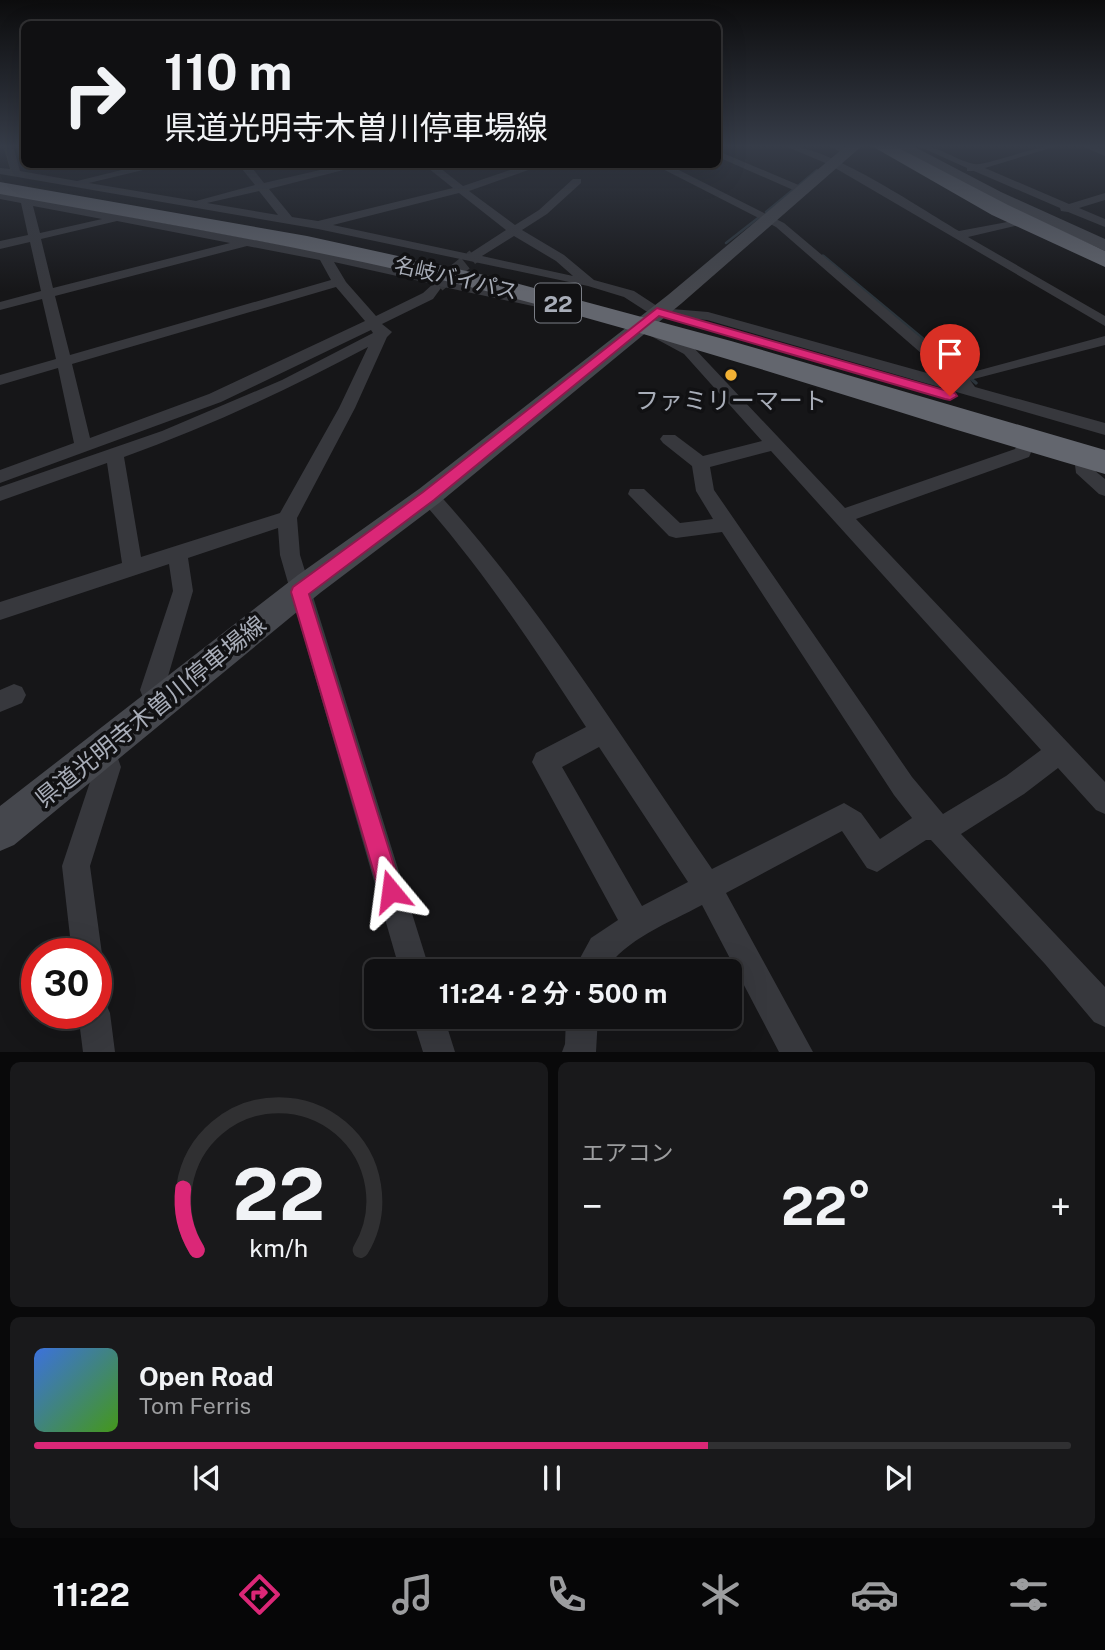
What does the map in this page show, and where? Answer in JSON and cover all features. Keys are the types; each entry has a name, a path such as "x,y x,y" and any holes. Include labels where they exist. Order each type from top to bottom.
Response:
{"highway":[{"name":"名岐バイパス","path":"56,194 300,242 486,284 608,316 649,318 1105,432"},
{"name":"名岐バイパス","path":"68,194 337,237 453,261 649,318 1095,463"},
{"path":"970,194 1105,262"},
{"path":"989,194 1010,207 1105,248"}],"main road":[{"name":"県道光明寺木曽川停車場線","path":"0,831 299,592 429,496 800,194"},
{"path":"950,194 1105,262"},
{"path":"994,194 1105,248"}],"street":[{"path":"18,194 26,200 326,257 483,293 608,316"},
{"path":"138,194 318,225 590,283 629,294 649,318 689,351 1105,802"},
{"path":"197,204 205,199 228,194"},
{"path":"268,194 288,220"},
{"path":"318,225 443,194"},
{"path":"465,194 515,231"},
{"path":"474,256 567,194"},
{"path":"516,249 571,194"},
{"path":"720,194 771,219 812,252 821,250 971,383"},
{"path":"906,194 959,235 1105,322"},
{"path":"1036,194 1105,223"},
{"path":"959,235 1041,217 1105,196"},
{"path":"26,200 84,448"},
{"path":"0,245 118,218"},
{"path":"515,231 516,249"},
{"path":"0,306 248,242"},
{"path":"516,249 590,283"},
{"path":"326,257 326,262 339,282 378,327"},
{"path":"0,380 339,282"},
{"path":"0,494 115,455 288,383 428,296 434,288"},
{"path":"0,477 84,448 250,383 378,327 422,314"},
{"path":"649,318 708,316 971,383 1105,432"},
{"path":"378,327 347,408 287,518 290,555 299,592 411,959"},
{"path":"971,383 1105,340"},
{"path":"978,424 1001,438 1095,463 1105,471"},
{"path":"669,439 700,463 705,491 935,828 1017,911 1105,1010"},
{"path":"700,463 775,444"},
{"path":"842,516 1023,453 1025,446"},
{"path":"115,455 133,569"},
{"path":"1095,463 1085,473 1105,488"},
{"path":"637,494 677,531 727,524"},
{"path":"429,496 464,535 541,640 706,885 797,1052"},
{"path":"0,611 287,518"},
{"path":"157,704 152,690 183,591 177,554"},
{"path":"602,732 545,762 636,923"},
{"path":"85,938 76,866 108,767 103,748"},
{"path":"595,959 601,949 636,923 844,817 852,822 877,858 922,827 948,827 1015,785 1059,752"},
{"path":"96,1029 99,1052"},
{"path":"432,1029 439,1052"},
{"path":"578,1052 581,1049 582,1029"}],"waterway":[{"path":"766,212 788,194"},
{"path":"726,243 758,218"},
{"path":"823,256 976,383"}],"tunnel":[{"path":"438,285 474,256"}],"place":[{"name":"ファミリーマート","path":"731,375"}],"route":[{"path":"391,891 299,592 429,496 657,312 950,396"}]}
